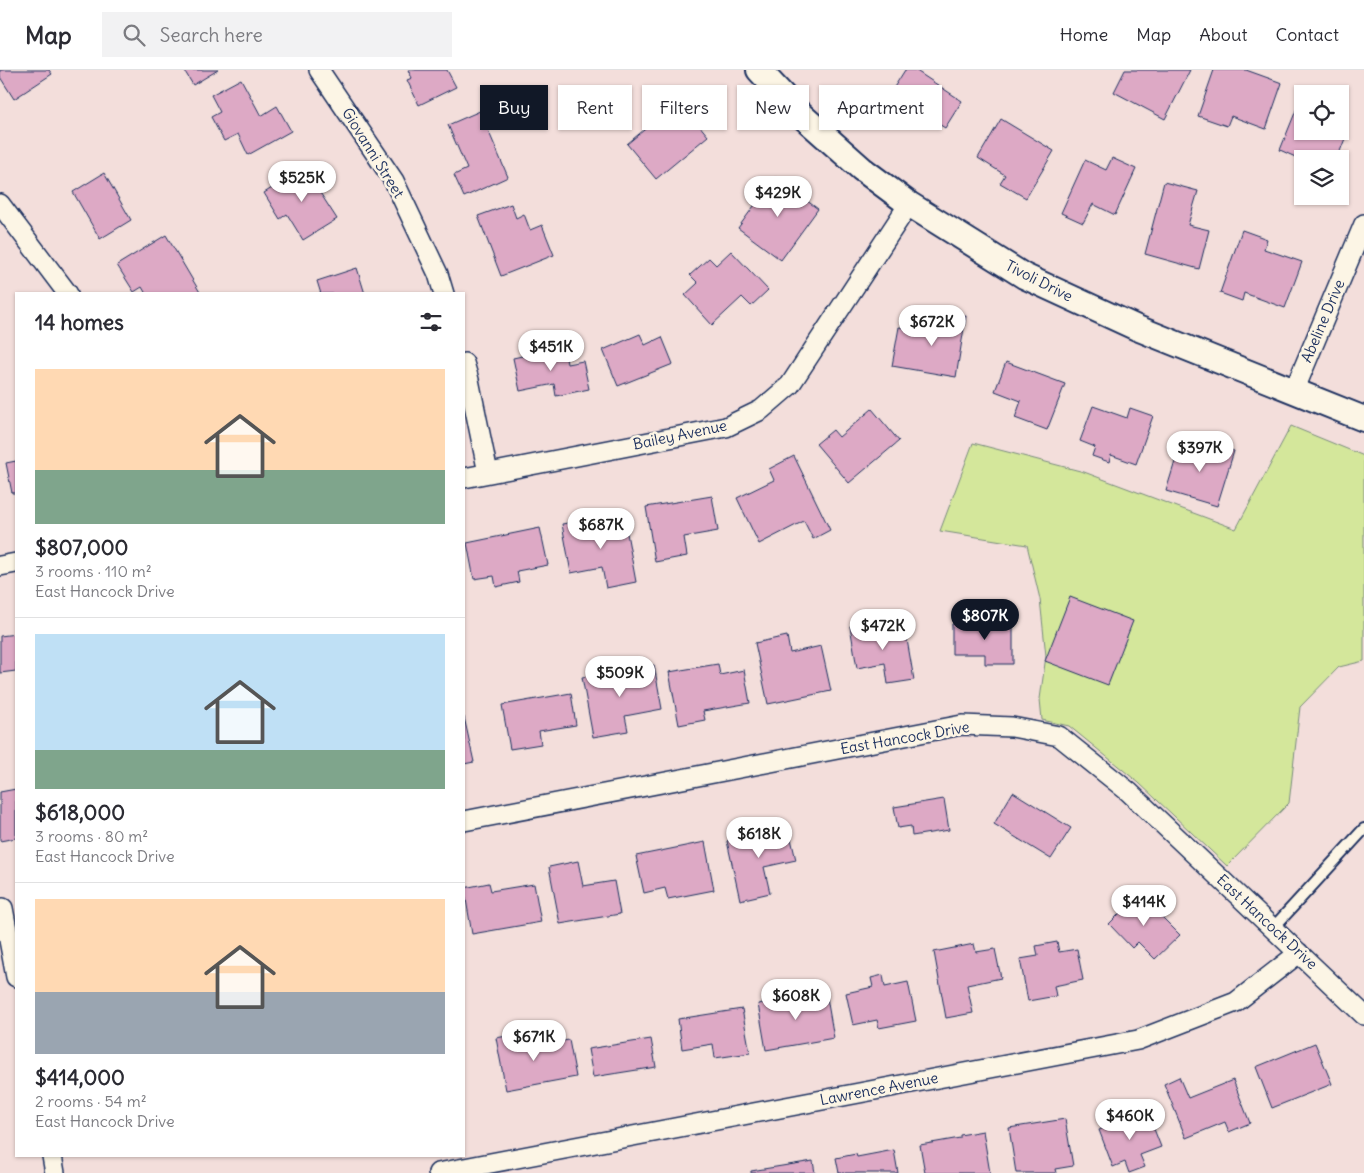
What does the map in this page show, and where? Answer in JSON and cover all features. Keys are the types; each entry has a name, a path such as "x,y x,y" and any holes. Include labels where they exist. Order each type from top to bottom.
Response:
{"street":[{"name":"Giovanni Street","path":"320,70 394,181 438,274 443,292"},
{"name":"Tivoli Drive","path":"759,70 800,114 862,169 909,204 1024,276 1137,328 1364,419"},
{"path":"0,204 66,292"},
{"name":"Bailey Avenue","path":"465,478 726,427 761,410 790,385 909,204"},
{"name":"Abeline Drive","path":"1294,391 1364,224"},
{"path":"465,366 488,473"},
{"path":"0,566 15,563"},
{"name":"East Hancock Drive","path":"465,821 962,725 1012,727 1059,736 1128,792 1364,1015"},
{"path":"6,907 15,970"},
{"name":"Lawrence Avenue","path":"438,1173 1138,1040 1236,1002 1299,953"},
{"path":"52,1157 55,1173"}],"lane":[{"path":"1272,928 1364,829"}],"green space":[{"path":"1291,426 1364,456 1364,661 1339,667 1300,707 1289,803 1227,866 1139,783 1069,726 1042,720 1040,699 1046,656 1040,599 1027,545 940,531 973,443 1084,472 1236,529"}],"building":[{"path":"0,70 49,70 52,74 14,99 0,77"},
{"path":"184,70 218,70 193,85"},
{"path":"408,70 447,70 456,87 419,105 407,80 412,78"},
{"path":"905,70 915,70 938,85 896,85"},
{"path":"1125,70 1190,70 1165,119 1114,92"},
{"path":"1214,70 1246,70 1282,83 1266,129 1231,116 1227,126 1198,116"},
{"path":"241,79 261,116 277,106 291,131 248,155 238,134 224,141 211,117 220,112 211,95"},
{"path":"942,88 962,101 945,128 942,126"},
{"path":"480,111 480,130 488,130 508,177 464,197 454,175 467,169 448,125"},
{"path":"1294,115 1294,140 1344,140 1341,150 1294,150 1294,156 1280,150"},
{"path":"1001,119 1054,151 1026,198 1000,183 1005,175 978,158"},
{"path":"644,130 703,130 708,136 656,179 627,144"},
{"path":"1112,158 1136,169 1115,215 1093,204 1083,223 1061,213 1085,160 1106,170"},
{"path":"309,165 322,185 317,188 337,219 303,240 287,214 280,219 264,193"},
{"path":"104,173 131,220 100,239 73,192"},
{"path":"775,177 818,209 781,260 738,228"},
{"path":"1164,182 1198,191 1188,225 1209,230 1199,269 1145,254"},
{"path":"511,204 516,218 524,214 530,230 542,225 554,255 501,276 478,216"},
{"path":"1242,230 1267,239 1264,249 1302,262 1285,308 1244,293 1242,301 1220,293"},
{"path":"166,235 200,292 145,292 142,287 134,292 117,265"},
{"path":"731,251 768,290 751,306 742,297 712,325 685,295 698,283 690,275 709,258 716,265"},
{"path":"357,268 364,292 320,292 317,281"},
{"path":"942,312 966,316 956,377 892,366 899,327 938,334"},
{"path":"640,334 645,345 662,337 673,364 618,386 603,350"},
{"path":"564,347 567,364 583,361 589,389 556,396 554,384 520,391 513,358"},
{"path":"1006,362 1065,384 1047,430 1015,418 1021,401 995,391"},
{"path":"1093,406 1127,418 1130,408 1153,416 1136,464 1111,455 1109,462 1092,456 1095,447 1080,441"},
{"path":"872,409 899,441 849,483 816,444 833,430 839,437"},
{"path":"1181,442 1210,451 1212,444 1234,451 1217,506 1166,491"},
{"path":"794,456 830,530 813,539 804,521 759,544 737,498 774,480 769,469"},
{"path":"15,461 15,493 12,493 6,463"},
{"path":"712,496 718,531 684,537 687,556 655,562 646,507"},
{"path":"624,517 636,582 606,588 602,567 571,573 562,524 579,521 580,525"},
{"path":"540,528 548,565 517,571 519,582 496,587 494,576 474,579 467,543"},
{"path":"1070,597 1133,621 1108,685 1045,661"},
{"path":"880,621 882,632 905,628 914,680 888,684 885,663 857,668 850,626"},
{"path":"1013,623 1013,664 985,664 985,654 952,654 952,624"},
{"path":"15,634 15,671 0,673 0,636"},
{"path":"787,636 790,653 821,646 831,691 768,704 755,643"},
{"path":"718,664 720,675 744,670 750,703 703,711 705,720 679,725 669,672"},
{"path":"654,665 662,709 625,716 628,731 593,737 582,677"},
{"path":"571,693 576,725 539,731 541,744 510,749 502,705"},
{"path":"465,722 474,762 465,764"},
{"path":"15,789 15,838 0,841 0,792"},
{"path":"1013,792 1071,828 1051,859 994,824"},
{"path":"944,799 949,830 912,836 911,826 898,828 894,807"},
{"path":"788,826 796,860 764,867 770,893 740,900 727,841"},
{"path":"705,842 714,890 668,899 665,888 644,893 636,856"},
{"path":"578,861 583,886 614,881 620,914 560,924 549,867"},
{"path":"489,883 491,891 534,884 541,922 472,934 465,888"},
{"path":"1139,894 1180,935 1155,959 1138,942 1132,948 1109,924"},
{"path":"1057,942 1059,952 1077,949 1083,980 1054,986 1056,996 1028,1001 1020,959 1038,956 1036,946"},
{"path":"974,944 976,952 995,949 1001,978 967,985 973,1013 946,1018 934,952"},
{"path":"883,975 885,987 908,982 916,1021 879,1028 877,1020 853,1025 846,993 873,987 871,978"},
{"path":"826,992 834,1038 766,1050 758,1004"},
{"path":"742,1009 750,1053 715,1058 713,1044 682,1049 678,1019"},
{"path":"523,1033 526,1047 569,1040 576,1077 506,1090 496,1038"},
{"path":"651,1039 656,1067 593,1077 588,1049"},
{"path":"1315,1043 1332,1084 1272,1108 1256,1067"},
{"path":"1179,1077 1188,1098 1233,1080 1250,1123 1229,1132 1225,1122 1186,1138 1164,1084"},
{"path":"1147,1111 1161,1147 1140,1155 1145,1167 1129,1173 1125,1162 1113,1167 1099,1130"},
{"path":"1065,1119 1073,1166 1055,1169 1056,1173 1016,1173 1009,1128"},
{"path":"983,1131 990,1173 925,1173 920,1145 960,1138 960,1135"},
{"path":"894,1150 898,1173 839,1173 836,1158 856,1154 857,1157"},
{"path":"813,1161 815,1173 751,1173 751,1171"}]}
